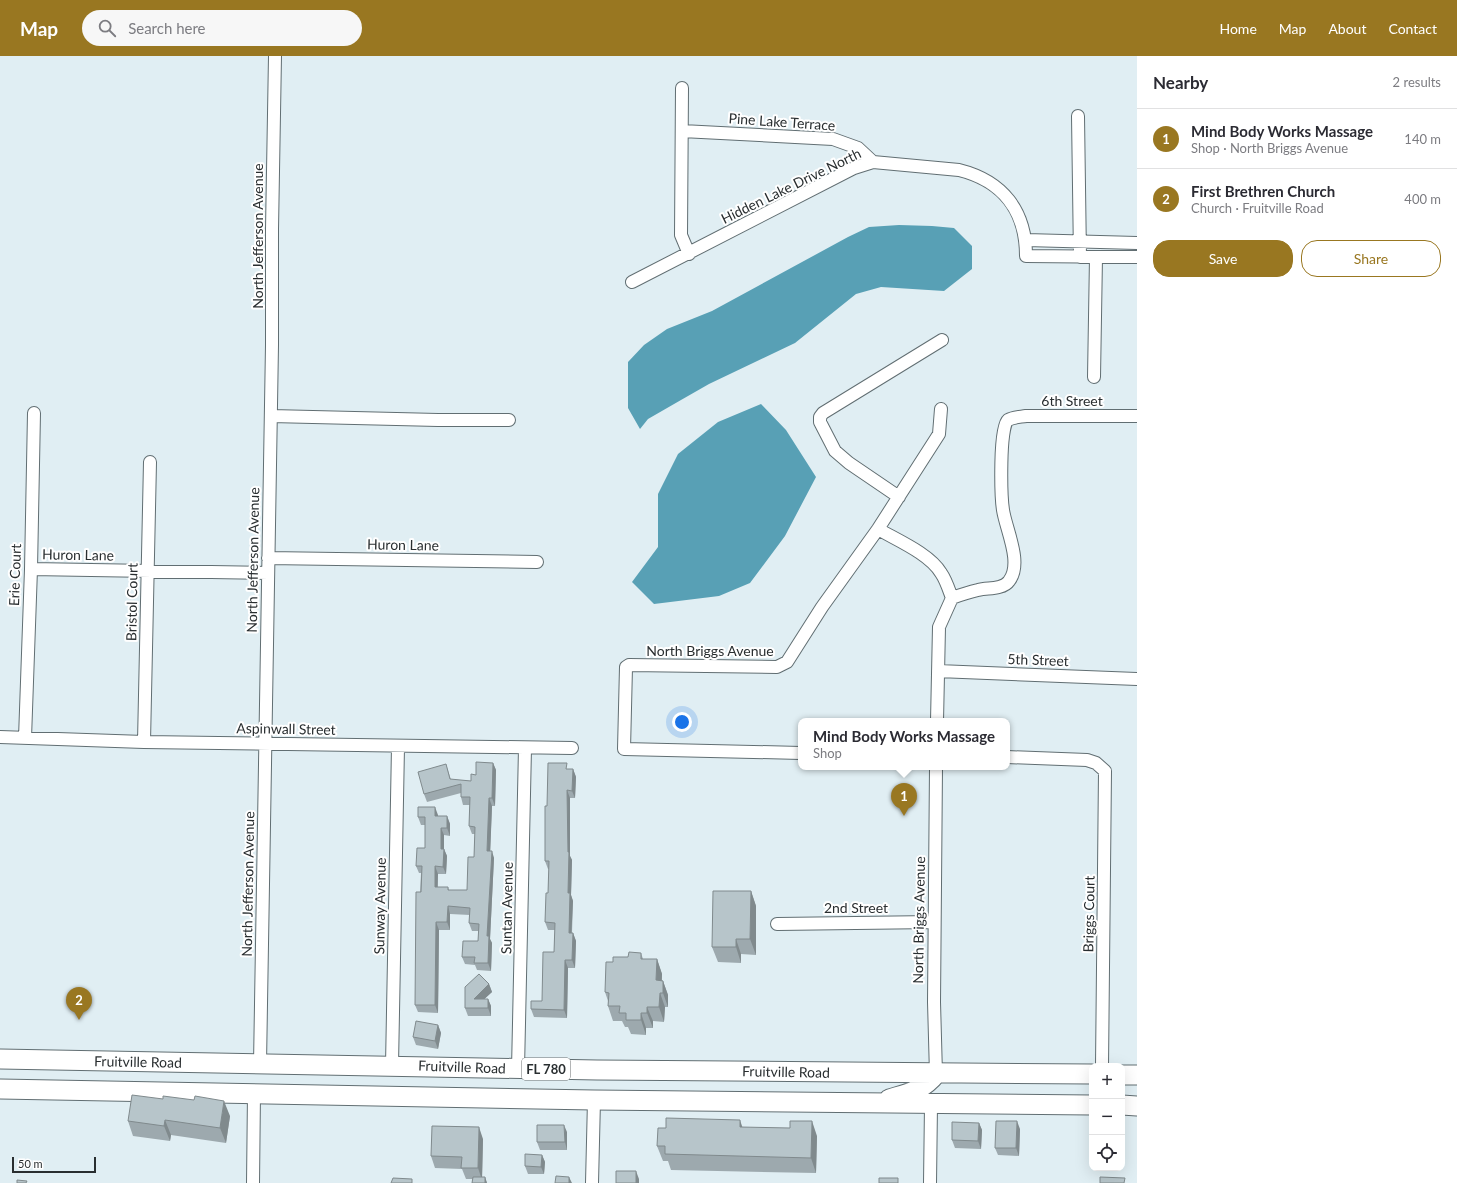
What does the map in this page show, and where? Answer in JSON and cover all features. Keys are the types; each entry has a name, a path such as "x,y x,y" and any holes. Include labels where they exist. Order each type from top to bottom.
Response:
{"main road":[{"name":"Fruitville Road","path":"0,1059 392,1065 518,1069 936,1074 1089,1074"},
{"path":"868,1104 910,1093 928,1084 936,1074"},
{"path":"1125,1074 1137,1075"},
{"name":"Fruitville Road","path":"0,1089 931,1105 1089,1105"},
{"path":"1125,1106 1137,1106"}],"street":[{"name":"North Jefferson Avenue","path":"260,1064 271,416 275,56"},
{"path":"682,88 681,235 689,254"},
{"path":"1078,116 1080,257 1137,257"},
{"name":"Pine Lake Terrace","path":"682,131 833,139 858,148 873,162"},
{"name":"Hidden Lake Drive North","path":"632,282 854,168 873,162 959,170 973,173 995,185 1012,204 1020,218 1026,240 1026,256 1080,257"},
{"path":"1026,240 1137,243"},
{"path":"1094,377 1096,257"},
{"path":"899,496 849,463 835,451 820,422 820,418 823,413 942,340"},
{"name":"North Briggs Avenue","path":"798,753 624,749 626,666 777,667 782,666 787,662 822,607 878,530 939,434 941,409"},
{"name":"Erie Court","path":"25,738 31,569 34,413"},
{"path":"271,416 509,420"},
{"name":"6th Street","path":"952,598 976,590 1000,587 1009,582 1013,575 1015,559 1003,512 1001,494 1004,425 1007,420 1018,417 1032,416 1137,416"},
{"name":"Bristol Court","path":"144,742 150,462"},
{"path":"878,530 930,560 941,572 952,598 939,627 937,718"},
{"name":"Huron Lane","path":"268,558 537,562"},
{"name":"Huron Lane","path":"31,569 268,573"},
{"name":"5th Street","path":"938,671 1137,679"},
{"name":"Aspinwall Street","path":"0,737 144,742 572,748"},
{"name":"Sunway Avenue","path":"392,1065 398,746"},
{"name":"Suntan Avenue","path":"518,1069 525,748"},
{"name":"Briggs Court","path":"1010,757 1091,760 1105,771 1102,1063"},
{"name":"North Briggs Avenue","path":"936,770 934,1002 936,1074"},
{"name":"2nd Street","path":"777,924 934,922"},
{"path":"252,1183 254,1093"},
{"path":"592,1183 594,1100"},
{"path":"930,1183 931,1105"}],"water":[{"path":"899,225 954,228 972,246 972,269 944,291 881,287 856,294 795,343 709,384 648,419 640,429 628,408 628,362 644,345 667,329 712,311 869,227"},
{"path":"761,404 786,430 816,477 785,536 750,583 719,596 654,604 632,582 658,547 658,494 678,454 718,422"}],"building":[{"path":"476,762 493,763 492,798 489,798 487,851 492,851 487,936 489,936 488,963 474,963 475,957 462,957 463,941 478,941 479,924 469,923 470,908 448,906 447,922 436,922 435,1005 415,1005 416,892 421,892 422,866 416,866 417,848 425,848 425,817 418,817 418,807 435,807 435,816 447,816 447,828 441,828 441,849 444,849 443,867 435,866 435,887 448,887 448,890 467,890 468,857 474,857 475,827 469,826 470,797 461,797 461,784 424,794 418,772 446,764 450,779 471,781 471,774 476,775"},
{"path":"548,763 567,763 566,769 573,769 572,791 567,790 569,852 568,893 570,893 569,933 573,933 572,960 565,960 564,1010 531,1009 531,1001 542,1001 543,952 554,952 555,923 545,922 549,861 545,861 545,806 547,806"},
{"path":"713,891 751,891 750,939 736,939 736,947 712,947"},
{"path":"629,952 641,953 641,959 657,959 656,980 663,981 663,993 660,993 659,1007 647,1007 647,1013 641,1013 641,1020 626,1020 626,1013 619,1013 620,1006 608,1006 609,993 605,992 606,962 613,962 613,957 628,957"},
{"path":"479,974 489,984 474,999 488,999 488,1008 465,1008 465,987"},
{"path":"416,1021 438,1025 435,1041 413,1037"},
{"path":"132,1095 163,1099 163,1096 194,1100 195,1096 224,1101 220,1128 165,1120 164,1126 128,1121"},
{"path":"666,1118 740,1120 740,1127 790,1128 790,1121 812,1121 811,1158 665,1154 665,1146 657,1146 658,1128 666,1128"},
{"path":"996,1121 1017,1121 1016,1148 995,1148"},
{"path":"952,1122 979,1123 978,1141 952,1140"},
{"path":"537,1125 564,1125 565,1142 537,1142"},
{"path":"432,1126 479,1127 478,1168 461,1168 462,1157 431,1156"},
{"path":"525,1154 542,1155 541,1167 525,1166"},
{"path":"616,1171 636,1171 636,1183 616,1183"},
{"path":"556,1176 569,1177 569,1183 555,1183"},
{"path":"473,1177 485,1177 485,1183 472,1183"},
{"path":"1100,1177 1125,1178 1124,1183 1100,1183"},
{"path":"393,1178 412,1179 412,1183 391,1183"},
{"path":"879,1178 898,1178 898,1183 879,1183"},
{"path":"17,1180 27,1181 26,1183 17,1183"}],"place":[{"name":"Mind Body Works Massage","path":"904,816"},
{"name":"First Brethren Church","path":"79,1020"}]}
